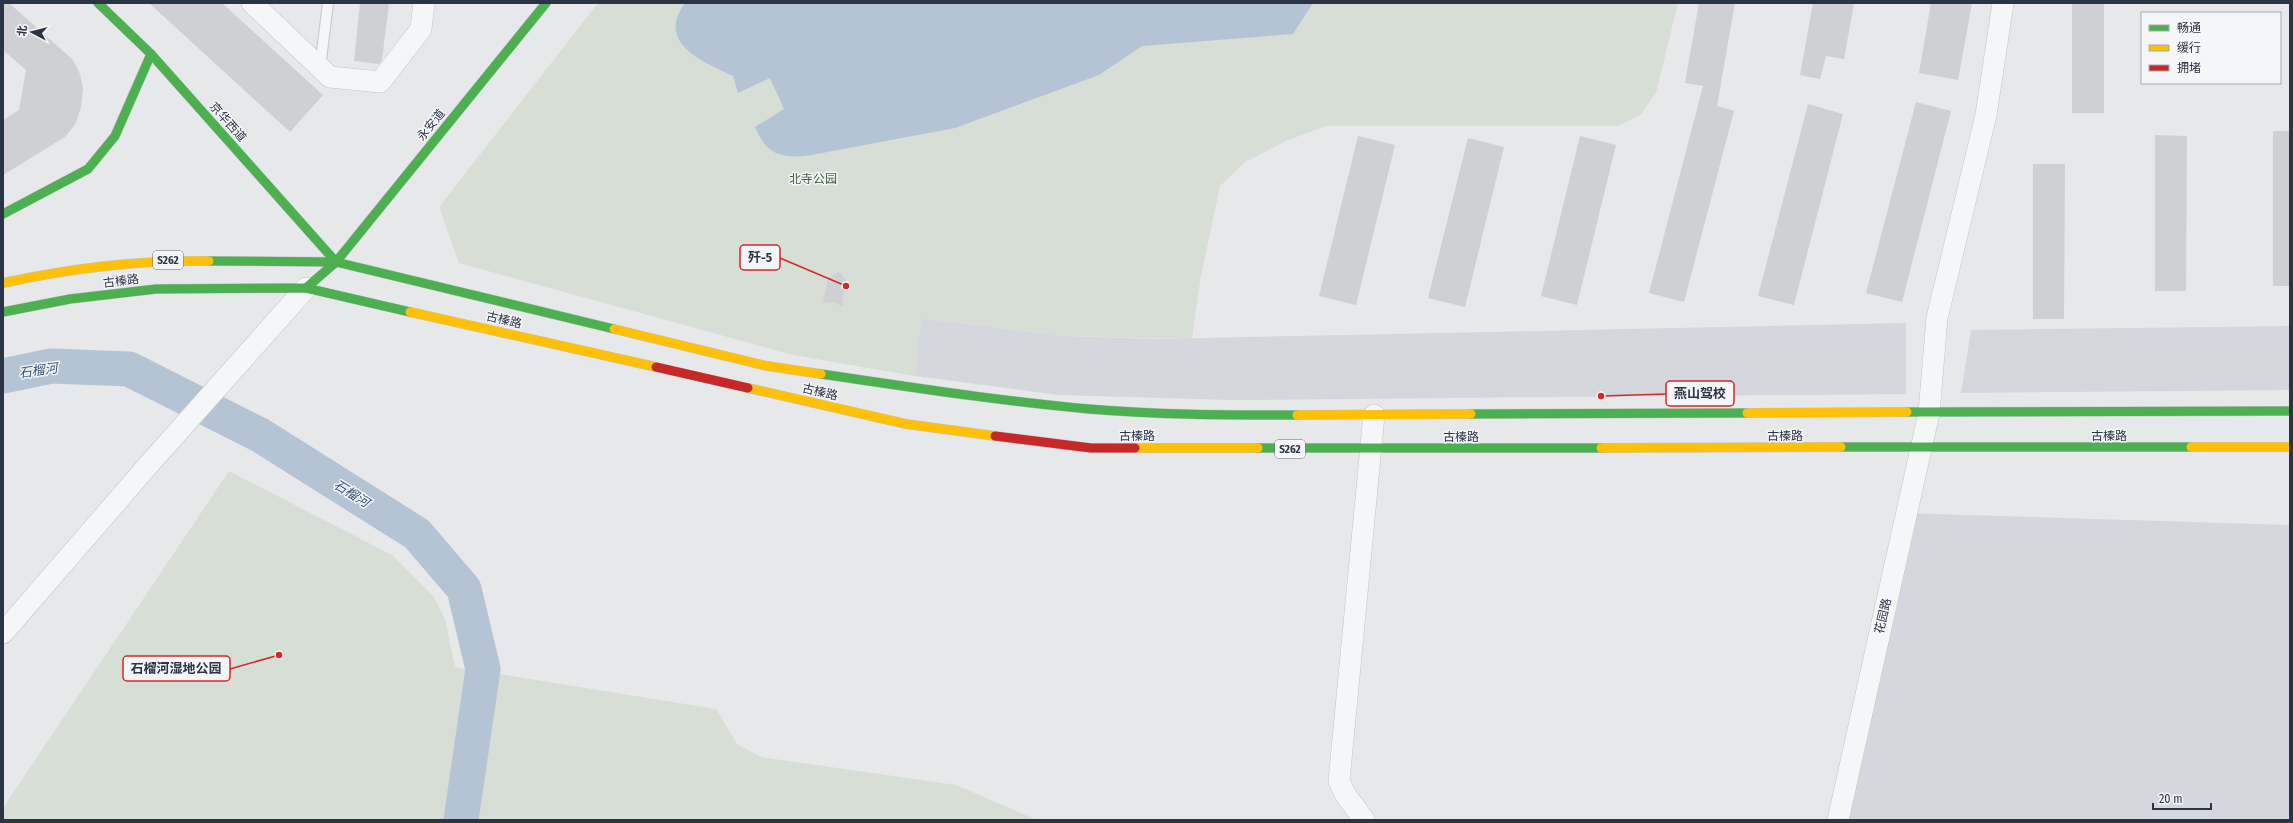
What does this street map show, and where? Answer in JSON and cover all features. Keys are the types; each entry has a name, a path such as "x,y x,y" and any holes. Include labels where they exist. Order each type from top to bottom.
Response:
{"main road":[{"name":"京华西道","path":"98,3 151,54 336,262"},
{"name":"永安道","path":"306,288 336,262 546,3"},
{"path":"3,214 88,169 115,136 151,54"},
{"name":"古榛路","path":"3,283 64,270 165,260 336,262 767,366 922,389 1089,409 1239,415 2290,411"},
{"name":"古榛路","path":"3,312 70,299 156,289 306,288 906,424 1091,448 1371,449 2290,447"}],"street":[{"path":"252,3 330,77 380,82 421,29 424,3"},
{"name":"花园路","path":"1838,820 1929,413 1937,318 1986,115 2003,3"},
{"path":"3,633 151,462 306,288"},
{"path":"1364,820 1345,794 1339,781 1374,415"}],"lane":[{"path":"320,68 328,3"}],"shaded area":[{"path":"921,318 1063,336 1158,339 1906,323 1906,394 1230,400 1059,395 915,376"},
{"path":"2290,326 2290,390 1961,393 1971,330"},
{"path":"1901,513 2290,525 2290,820 1829,820"}],"green space":[{"name":"北寺公园","path":"598,3 1678,3 1656,93 1641,114 1618,126 1326,126 1288,140 1245,162 1220,186 1200,281 1192,339 1063,336 921,318 915,376 793,355 459,263 439,207"},
{"path":"229,471 392,555 434,597 445,619 455,667 716,709 737,744 761,757 956,785 1037,820 3,820 3,808"}],"water":[{"path":"685,3 1313,3 1293,34 1142,46 1099,75 955,128 806,156 788,156 780,155 769,148 759,136 755,127 784,109 770,78 738,93 733,76 697,58 687,50 679,40 676,30 677,17"}],"building":[{"path":"3,3 9,3 73,60 80,74 83,89 81,107 76,123 65,137 3,175 3,120 19,110 26,70 3,50"},
{"path":"149,3 222,3 323,95 290,132"},
{"path":"360,3 389,3 382,60 379,64 354,61"},
{"path":"1699,3 1735,3 1717,106 1734,111 1684,302 1649,293 1703,86 1685,83"},
{"path":"1813,3 1854,3 1844,59 1826,56 1820,79 1800,75"},
{"path":"1931,3 1972,3 1958,80 1919,73"},
{"path":"2072,3 2104,3 2104,113 2072,113"},
{"path":"1916,102 1951,111 1902,302 1866,293"},
{"path":"1808,104 1843,114 1794,305 1758,296"},
{"path":"2273,131 2290,131 2290,286 2273,286"},
{"path":"2155,135 2187,136 2186,291 2155,291"},
{"path":"1358,136 1395,145 1356,305 1319,296"},
{"path":"1580,136 1616,145 1577,305 1541,296"},
{"path":"1468,138 1504,147 1465,307 1428,298"},
{"path":"2033,164 2065,164 2064,319 2033,319"},
{"path":"839,272 846,280 842,306 833,302 823,303 828,278"}],"waterway":[{"name":"石榴河","path":"3,376 51,366 129,369 260,435 417,534 464,589 483,669 461,820"}],"traffic: fast":[{"path":"98,3 151,54 336,262"},
{"path":"306,288 336,262 546,3"},
{"path":"3,214 88,169 115,136 151,54"},
{"path":"209,261 336,262 614,329"},
{"path":"3,312 70,299 156,289 306,288 410,312"},
{"path":"821,374 988,398 1089,409 1167,414 1297,415"},
{"path":"1907,412 2290,411"},
{"path":"1471,414 1747,413"},
{"path":"1841,447 2191,447"},
{"path":"1258,448 1601,448"}],"traffic: slow":[{"path":"3,283 54,273 105,266 157,262 209,261"},
{"path":"410,312 656,367"},
{"path":"614,329 767,366 821,374"},
{"path":"748,388 906,424 995,436"},
{"path":"1747,413 1907,412"},
{"path":"1297,415 1471,414"},
{"path":"1601,448 1841,447"},
{"path":"2191,447 2290,447"},
{"path":"1135,448 1258,448"}],"traffic: jam":[{"path":"656,367 748,388"},
{"path":"995,436 1091,448 1135,448"}],"place":[{"name":"歼-5","path":"846,286"},
{"name":"燕山驾校","path":"1601,396"},
{"name":"石榴河湿地公园","path":"279,655"}]}
